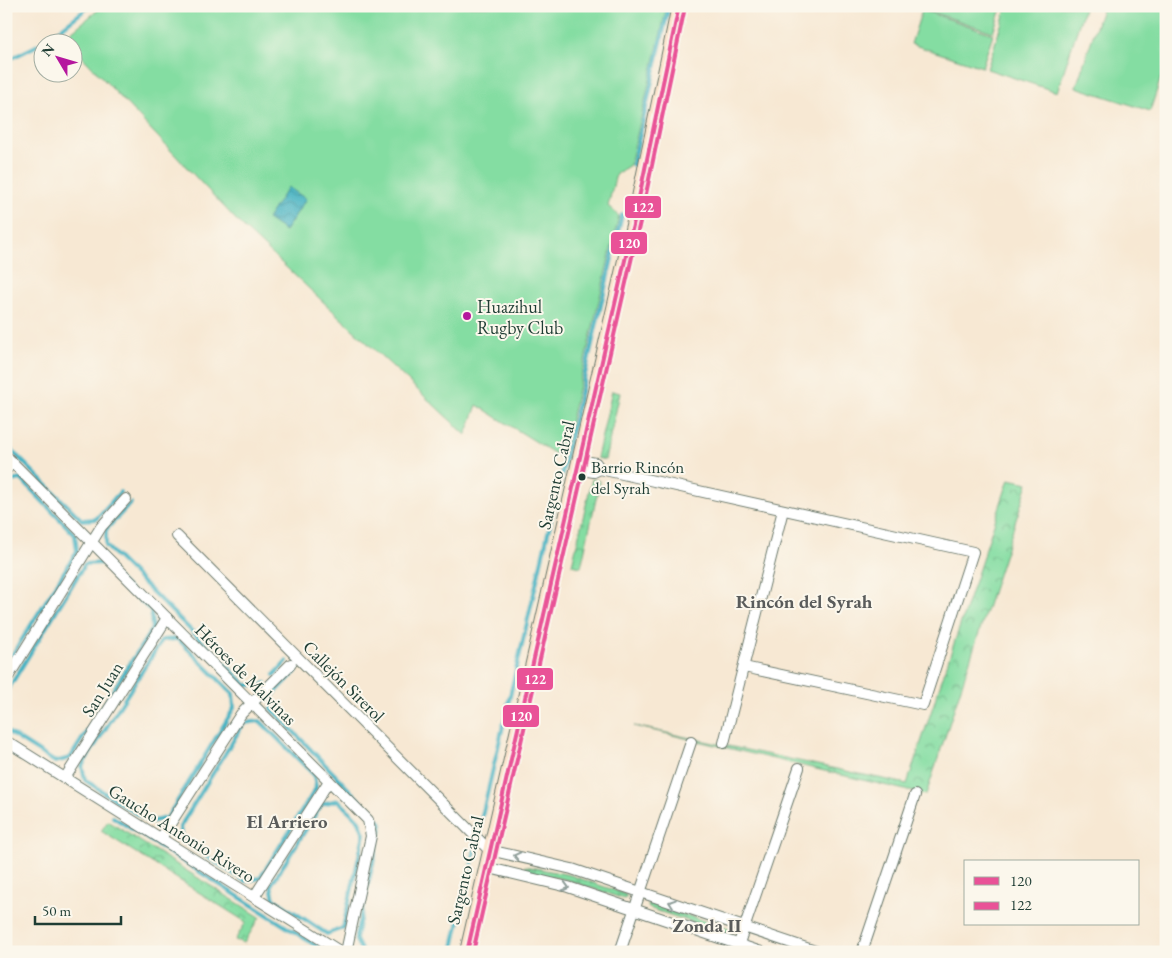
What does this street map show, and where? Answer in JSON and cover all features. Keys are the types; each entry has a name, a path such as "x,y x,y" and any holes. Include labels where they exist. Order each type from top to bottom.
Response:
{"main road":[{"name":"Sargento Cabral","path":"466,952 636,212 679,6"}],"street":[{"name":"Héroes de Malvinas","path":"8,463 92,542 368,820 371,836 346,952"},
{"path":"577,465 596,464 600,469 973,552 923,705 744,667"},
{"path":"6,680 100,527 126,499"},
{"path":"724,743 783,510"},
{"name":"Callejón Sirerol","path":"177,536 489,850"},
{"name":"San Juan","path":"65,778 167,618"},
{"path":"161,838 240,714 292,664"},
{"name":"Gaucho Antonio Rivero","path":"6,741 341,952"},
{"path":"620,952 691,742"},
{"path":"738,948 798,768"},
{"path":"254,897 329,781"},
{"path":"862,952 915,794"},
{"path":"489,850 572,869 818,952"},
{"path":"485,867 568,887 634,909 738,948 761,952"}],"green space":[{"name":"Huazihul Rugby Club","path":"103,6 667,6 630,165 616,174 608,206 619,216 562,458 477,405 466,435 243,227 82,57 82,32 71,32"},
{"path":"924,6 1002,6 993,32 923,9"},
{"path":"1007,6 1085,6 1057,92 987,69"},
{"path":"1103,6 1166,6 1166,62 1150,111 1076,87"},
{"path":"922,10 993,34 982,67 911,44"},
{"path":"612,391 620,393 605,460 597,458"},
{"path":"592,479 600,481 581,567 572,565"},
{"path":"1009,479 1028,483 926,795 634,726 907,784"},
{"path":"108,821 260,917 244,943 235,940 246,922 101,831"},
{"path":"525,866 570,875 625,894 627,897 624,899 568,880 526,871 524,870"},
{"path":"649,903 730,929 731,932 728,934 649,908"}],"water":[{"path":"288,187 306,199 285,231 267,219"}],"waterway":[{"path":"56,32 90,6"},
{"path":"633,165 669,6"},
{"path":"6,61 32,48"},
{"path":"479,829 622,215"},
{"path":"6,445 82,520 96,519 120,492"},
{"path":"6,482 21,479 75,535 77,551 6,665"},
{"path":"131,503 106,530 106,546 246,685 264,685 265,683"},
{"path":"6,693 85,564 102,563 151,611 152,629 70,758 55,762 6,731"},
{"path":"178,639 233,694 234,708 167,818 149,822 85,780 82,766 162,640 178,639"},
{"path":"274,675 287,661"},
{"path":"296,671 273,695 272,709 382,824 356,936 362,952"},
{"path":"260,721 314,775 316,788 260,878 245,881 182,841 180,827 244,723 260,721"},
{"path":"338,800 359,821 364,834 343,928 327,934 274,899 271,885 322,804 338,800"},
{"path":"113,817 326,952"},
{"path":"452,952 476,845"}],"transit line":[{"name":"120","path":"467,952 636,212 679,6"},
{"name":"122","path":"473,952 642,213 685,7"}],"place":[{"name":"Huazihul Rugby Club","path":"467,316"},
{"name":"Barrio Rincón del Syrah","path":"582,477"}],"district":[{"name":"Rincón del Syrah","path":"804,601"},
{"name":"El Arriero","path":"287,821"},
{"name":"Zonda II","path":"707,925"}]}
